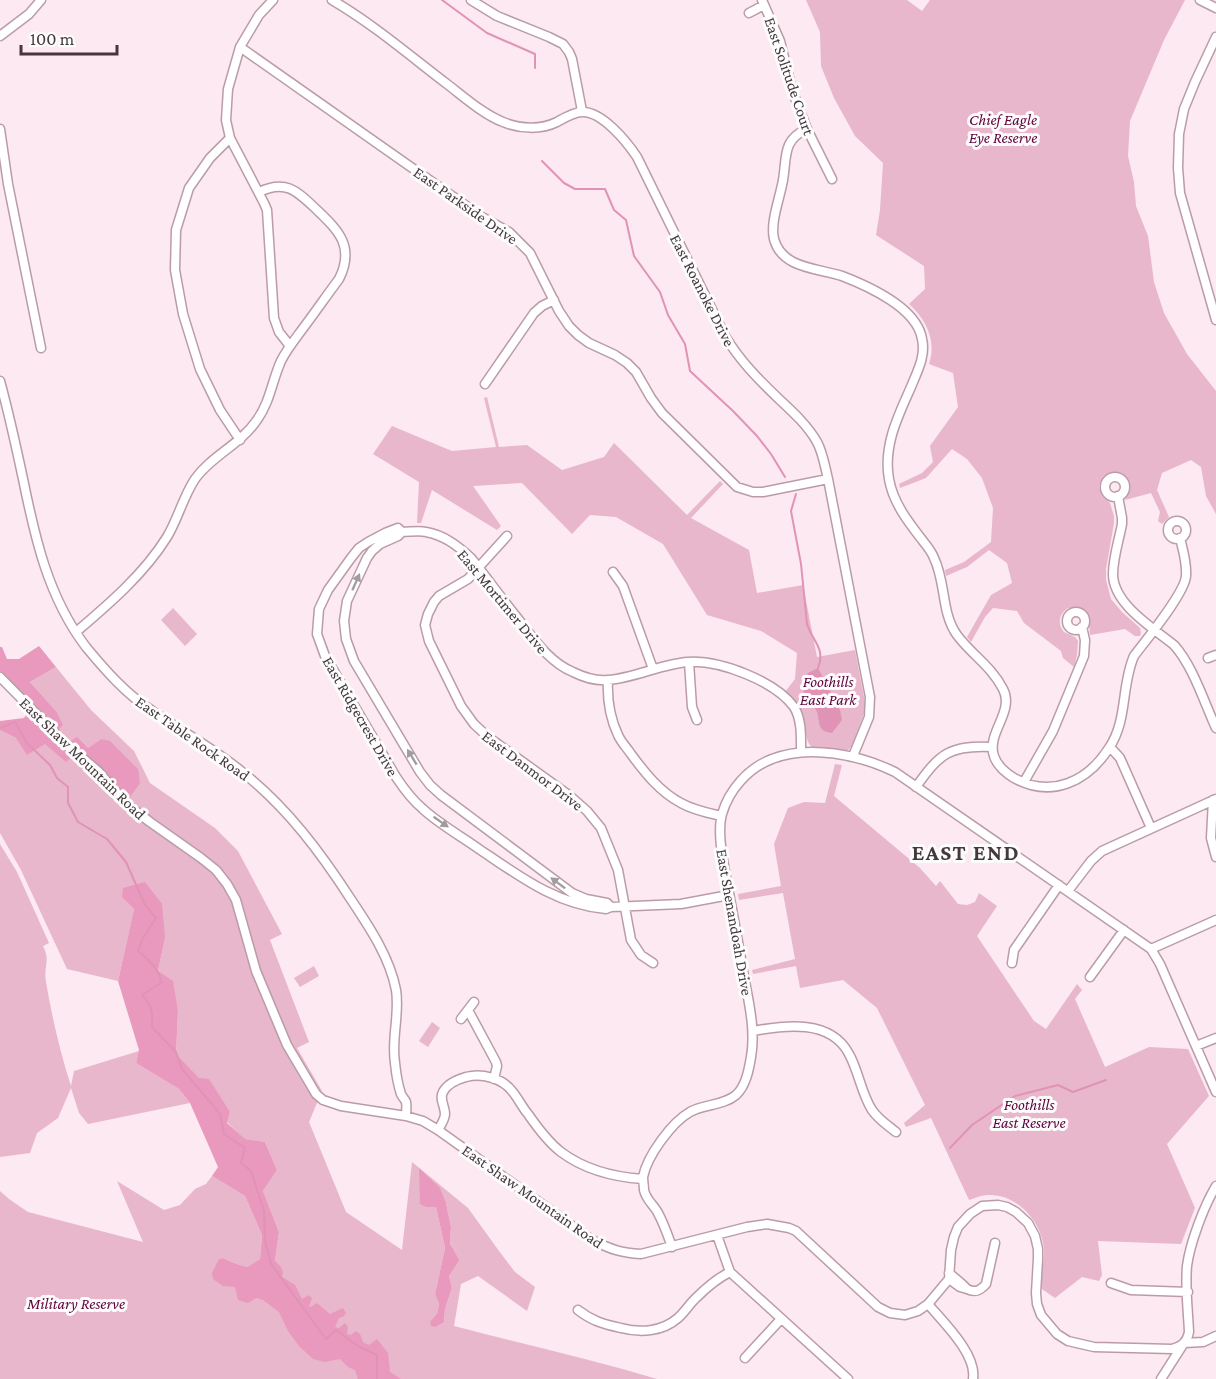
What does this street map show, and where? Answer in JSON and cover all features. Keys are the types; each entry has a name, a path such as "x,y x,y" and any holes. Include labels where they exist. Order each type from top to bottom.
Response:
{"street":[{"path":"0,36 29,14 41,0"},
{"path":"273,0 259,15 240,47 228,89 226,120 230,138 259,192 268,217 274,318 279,332 290,346"},
{"path":"332,0 369,23 454,89 504,123 541,127 582,111 572,59 563,44 497,16 471,0"},
{"path":"1200,0 1216,8"},
{"name":"East Solitude Court","path":"749,13 763,3 783,49 792,90 807,129 832,179"},
{"path":"1216,37 1184,109 1179,134 1178,168 1180,194 1216,320"},
{"name":"East Parkside Drive","path":"240,47 482,217 509,232 530,253 569,326 589,343 627,363 636,372 662,414 737,487 758,493 828,479"},
{"name":"East Roanoke Drive","path":"582,111 605,121 624,139 638,157 734,352 813,434 819,446 828,479 870,697 869,717 853,756"},
{"path":"0,129 4,184 41,348"},
{"path":"807,129 793,137 786,154 784,178 773,222 775,241 779,251 788,260 862,285 892,301 909,314 918,326 923,350 921,364 892,434 888,454 889,479 902,512 934,556 949,619 957,634 993,673 1005,691 1006,710 995,733 992,747 994,758 999,766 1011,776 1024,783 1047,787 1071,783 1092,770 1110,747 1121,722 1131,662 1178,595 1186,579 1186,561 1180,538"},
{"path":"230,138 210,158 189,188 176,230 176,270 183,314 200,369 220,410 240,440"},
{"path":"76,632 155,555 195,479 249,431 263,411 281,362 290,346 339,279 346,254 341,235 335,227 302,196 292,190 274,186 259,192"},
{"path":"485,384 534,313 554,300"},
{"name":"East Table Rock Road","path":"0,381 42,561 55,594 76,632 116,680 149,709 234,765 275,800 305,833 373,933 391,971 396,992 394,1061 401,1095 406,1102 406,1116"},
{"path":"1118,496 1122,524 1113,566 1114,584 1118,595 1124,604 1181,652 1216,728"},
{"name":"East Ridgecrest Drive","path":"611,907 607,903 586,899 572,893 441,795 420,772 354,661 346,639 344,621 347,601 367,558 380,544 402,532 398,528 359,548 328,590 319,609 317,634 325,657 408,795 424,810 527,881 561,899 582,906 606,909 681,904 729,895"},
{"name":"East Mortimer Drive","path":"402,532 425,531 458,546 478,567 539,646 555,661 572,672 608,680 689,662 716,665 751,677 784,696 794,708 800,720 801,752"},
{"name":"East Danmor Drive","path":"507,536 468,579 439,596 434,602 425,625 429,641 461,706 474,724 488,737 570,796 601,828 618,870 631,940 641,955 652,963"},
{"path":"613,572 623,586 653,669"},
{"path":"1024,783 1053,731 1084,656 1085,640 1082,627"},
{"path":"689,662 692,707 697,720"},
{"name":"East Shaw Mountain Road","path":"0,677 67,745 99,772 130,807 201,858 216,870 227,884 236,900 256,971 287,1045 316,1094 323,1100 341,1106 406,1116 423,1121 592,1240 619,1252 641,1254 767,1224 789,1228 878,1306 890,1313 905,1315 918,1311 928,1304 949,1276"},
{"path":"608,680 607,693 618,736 646,774 662,790 679,802 690,808 721,816"},
{"path":"916,787 931,766 949,752 971,746 992,747"},
{"path":"1110,747 1120,758 1151,828"},
{"name":"East Shenandoah Drive","path":"643,1179 646,1168 660,1142 674,1124 692,1110 716,1105 736,1095 744,1083 752,1054 753,1031 721,849 721,816 732,791 750,771 770,759 801,752 853,756 895,772 1151,949 1160,963 1216,1092"},
{"path":"1068,891 1096,855 1102,851 1215,800 1211,838 1216,857"},
{"path":"1012,963 1014,950 1059,885"},
{"path":"1151,949 1216,920"},
{"path":"1090,977 1124,930"},
{"path":"461,1019 474,1002"},
{"path":"468,1010 496,1062 494,1079"},
{"path":"753,1031 799,1026 821,1029 835,1037 849,1053 873,1111 882,1122 896,1132"},
{"path":"1196,1046 1216,1038"},
{"path":"438,1130 445,1114 441,1098 446,1088 462,1078 471,1076 494,1079 511,1089 542,1134 561,1152 575,1161 609,1175 643,1179 645,1194 659,1215 672,1247"},
{"path":"1161,1379 1189,1332 1187,1265 1193,1241 1216,1186"},
{"path":"995,1243 986,1284 982,1289 976,1291 960,1287 949,1276 951,1250 958,1227 970,1214 982,1206 998,1204 1007,1207 1028,1223 1035,1236 1038,1249 1036,1293 1041,1315 1057,1334 1068,1341 1094,1347 1172,1349 1184,1343 1203,1342 1216,1336"},
{"path":"717,1235 730,1272 848,1379"},
{"path":"578,1310 588,1318 610,1325 638,1331 656,1329 679,1317 696,1297 717,1279 730,1272"},
{"path":"1111,1283 1131,1290 1188,1292"},
{"path":"928,1304 957,1338 974,1372 973,1379"},
{"path":"746,1358 781,1319"}],"green space":[{"name":"Chief Eagle Eye Reserve","path":"806,0 907,0 922,11 930,0 1185,0 1164,40 1130,121 1128,156 1134,182 1136,206 1148,236 1154,282 1164,313 1187,354 1216,391 1216,514 1206,496 1201,467 1191,460 1162,473 1157,490 1169,517 1162,524 1158,521 1160,512 1151,493 1125,500 1128,488 1125,478 1117,473 1109,473 1103,477 1099,486 1102,496 1110,503 1114,516 1106,580 1111,599 1140,628 1141,633 1140,636 1135,636 1125,629 1090,635 1088,619 1084,611 1075,607 1068,608 1063,613 1060,622 1064,632 1078,641 1074,667 1063,658 1061,651 1024,623 1017,611 993,608 985,617 971,642 967,637 991,595 1012,583 1007,563 989,550 967,567 946,576 945,570 964,562 991,542 993,508 982,478 967,459 952,449 926,478 900,488 899,484 922,473 933,462 930,446 958,407 953,373 929,364 931,339 920,316 909,304 925,289 924,266 876,235 883,163 855,136 834,98 821,66 820,32"},
{"name":"Foothills East Park","path":"487,397 499,447 527,445 562,470 604,457 614,443 687,515 720,481 723,484 691,518 749,550 757,593 803,585 817,657 855,650 865,711 852,746 847,751 813,748 808,741 799,709 785,692 795,679 797,653 761,631 707,615 663,544 616,517 590,515 572,534 522,483 473,486 501,526 497,530 432,490 421,523 417,523 419,482 373,454 392,426 452,451 496,447 484,398"},
{"path":"173,608 197,634 185,646 161,620"},
{"name":"Military Reserve","path":"56,667 91,710 134,751 150,783 215,828 238,851 282,934 270,940 309,1042 297,1048 322,1091 309,1122 346,1212 402,1250 412,1162 468,1208 515,1272 535,1287 527,1311 478,1276 461,1284 454,1326 657,1379 0,1379 0,1191 28,1212 143,1242 117,1181 164,1210 180,1205 195,1189 206,1184 212,1176 245,1196 262,1235 260,1259 247,1267 282,1277 275,1261 279,1232 263,1191 277,1170 265,1142 244,1139 227,1122 230,1112 176,1054 178,1012 158,971 165,938 122,897 134,909 118,981 67,969 21,870 0,833 0,730 16,738 79,750 102,771 101,739 88,748 69,742 58,730 56,711 30,682","holes":["446,1203 451,1227 450,1242 458,1260 449,1276 452,1288 445,1309 444,1322 437,1314 439,1304 435,1294 445,1248 436,1207"]},
{"name":"Foothills East Reserve","path":"835,764 842,765 834,796 920,868 936,886 940,881 958,904 967,905 975,902 979,893 997,906 977,936 1034,1021 1046,1029 1077,984 1082,990 1075,999 1105,1067 1149,1047 1188,1049 1209,1096 1167,1144 1195,1208 1181,1244 1098,1241 1102,1275 1099,1281 1082,1277 1055,1298 1039,1287 1044,1249 1038,1229 1026,1211 1008,1199 998,1196 986,1195 969,1200 931,1118 906,1127 904,1123 925,1105 877,1008 843,980 800,988 796,966 753,974 752,970 795,959 783,893 739,900 738,894 781,886 774,844 788,808 804,802 825,803"},
{"path":"0,844 17,872 49,943 43,946 47,960 46,982 71,1086 74,1071 139,1051 136,1063 179,1089 190,1103 88,1124 79,1113 71,1088 58,1118 37,1133 30,1153 0,1157"},
{"path":"314,966 319,976 300,987 294,978"},
{"path":"432,1022 440,1028 428,1047 419,1041"}],"shaded area":[{"path":"39,646 56,667 30,682 56,711 63,725 58,730 69,742 77,737 88,748 101,739 110,741 138,769 140,783 128,800 79,750 66,762 45,744 27,755 16,738 0,730 0,721 24,718 32,706 0,673 0,647 7,659 19,659"},
{"path":"818,668 840,710 842,720 832,733 823,730 815,708 804,692 808,673"},
{"path":"145,882 162,904 165,938 158,971 173,981 178,1012 176,1054 199,1078 209,1079 230,1112 227,1123 245,1139 265,1142 277,1170 263,1191 279,1232 275,1261 282,1268 282,1277 295,1285 302,1299 309,1295 312,1298 309,1306 317,1303 330,1314 343,1308 346,1313 339,1318 335,1327 339,1328 345,1323 348,1327 347,1334 351,1335 356,1331 363,1342 369,1345 377,1339 388,1353 390,1372 401,1379 358,1379 355,1370 340,1359 325,1362 313,1359 288,1331 279,1312 263,1300 256,1298 248,1303 238,1300 235,1287 223,1286 213,1279 212,1273 219,1259 223,1258 247,1267 260,1259 262,1235 245,1196 212,1176 218,1167 190,1103 179,1089 136,1063 139,1050 118,981 134,909 122,897 123,888"},
{"path":"419,1168 440,1188 451,1227 450,1243 459,1260 449,1276 452,1288 445,1309 444,1322 435,1327 431,1326 430,1322 437,1314 439,1304 435,1294 445,1248 436,1207 426,1207 420,1204"}],"waterway":[{"path":"442,0 487,33 535,54 535,68"},
{"path":"542,161 564,183 575,189 605,189 614,210 626,220 634,256 660,292 668,315 685,344 690,371 757,436 785,477"},
{"path":"796,494 791,511 801,564 807,624 820,655 818,668"},
{"path":"0,728 15,722 27,743 50,765 57,778 68,787 68,803 78,822 107,839 126,862 145,905 156,918 143,938 138,951 153,965 161,983 142,995 151,1009 152,1027 176,1052 182,1069 220,1114 224,1134 245,1148 241,1163 251,1171 264,1211 265,1242 271,1264 326,1339 336,1330 358,1346 377,1355 377,1379"},
{"path":"950,1148 972,1125 1015,1096 1058,1085 1073,1092 1106,1080"}],"district":[{"name":"EAST END","path":"966,852"}]}
